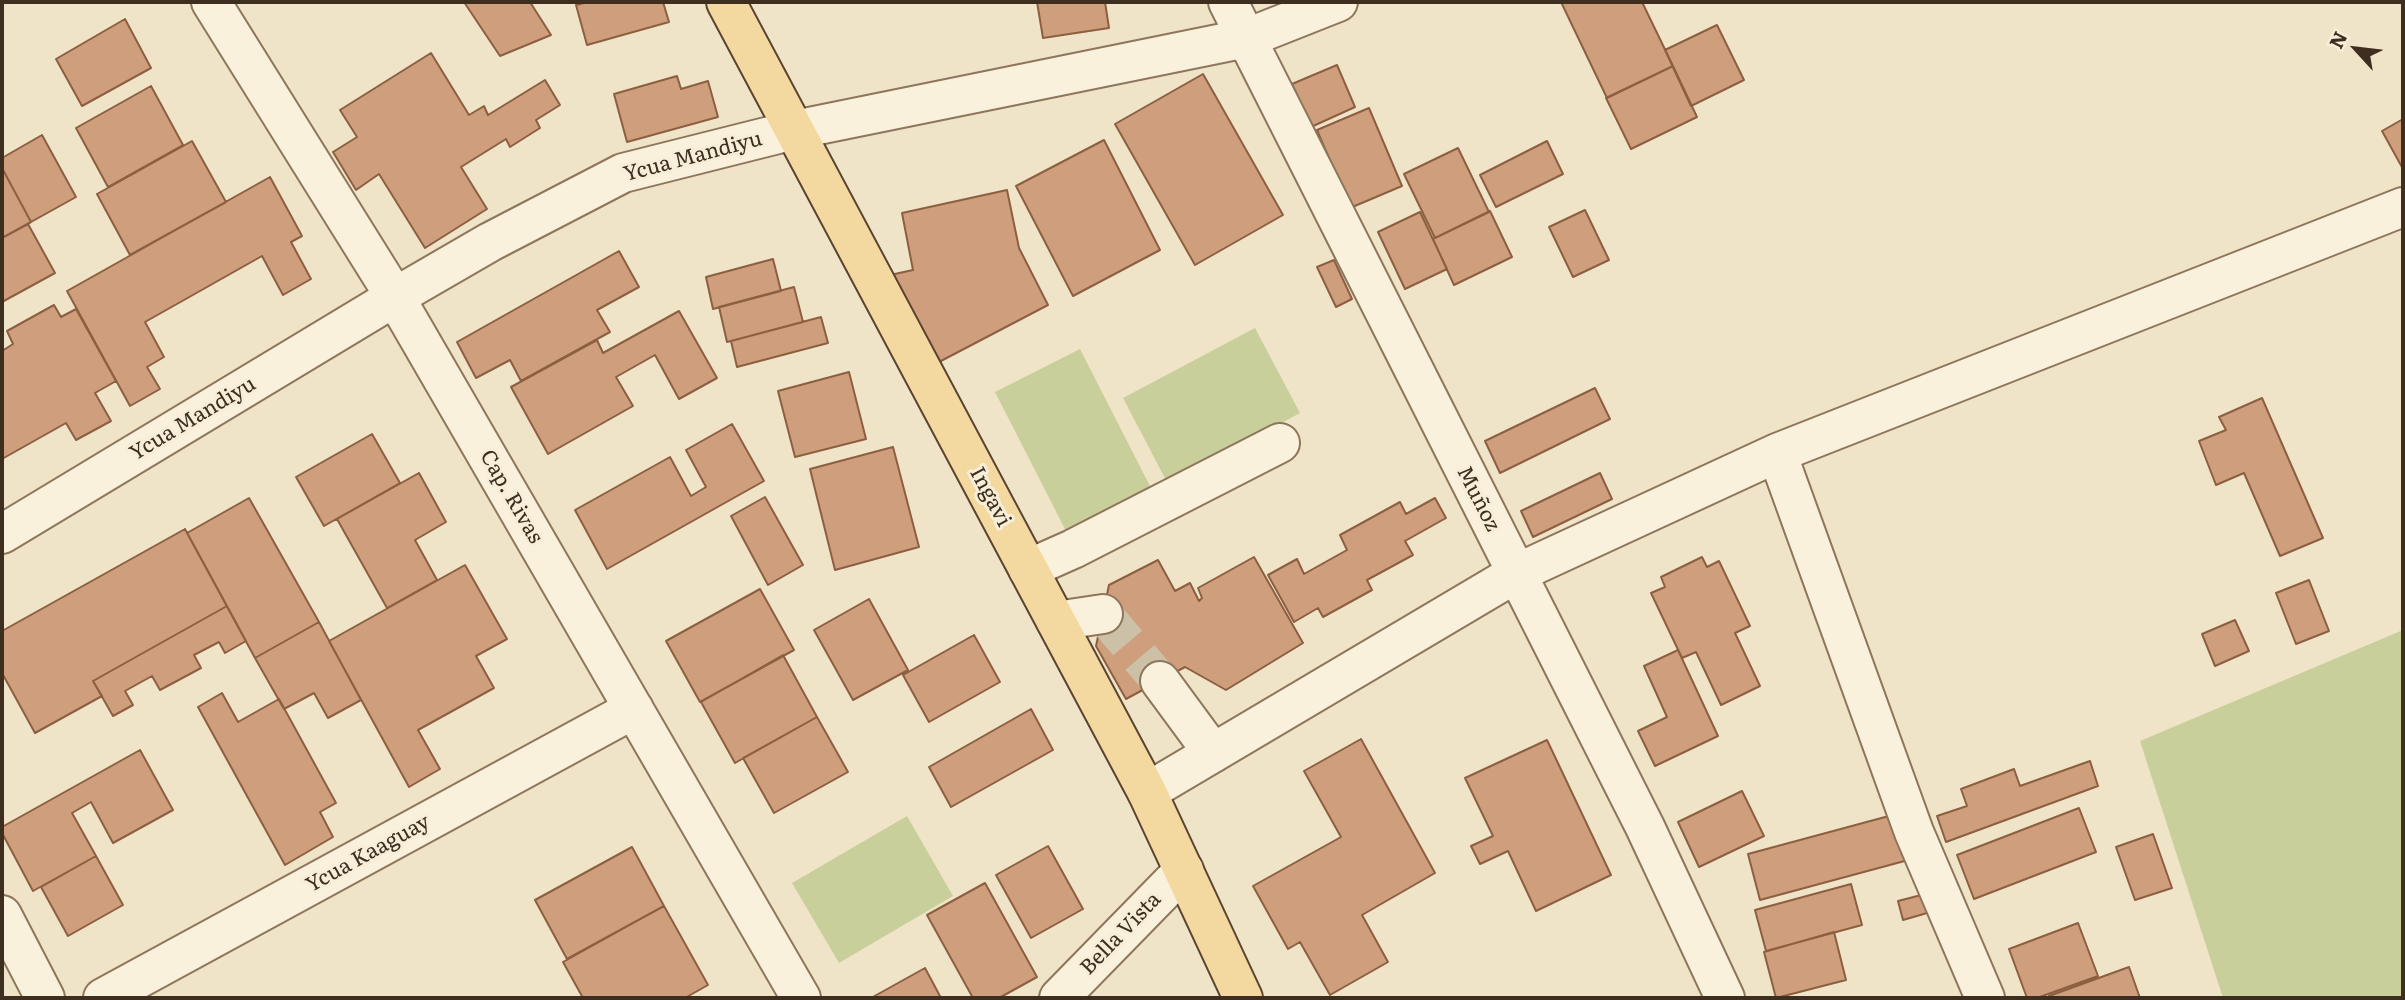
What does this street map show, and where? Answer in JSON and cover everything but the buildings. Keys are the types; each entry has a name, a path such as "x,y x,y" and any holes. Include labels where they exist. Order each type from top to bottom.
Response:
{"main road":[{"name":"Ingavi","path":"726,2 1147,792 1243,998"}],"street":[{"name":"Cap. Rivas","path":"211,2 395,297 801,998"},
{"name":"Muñoz","path":"1228,2 1645,827 1725,998"},
{"name":"Ycua Mandiyu","path":"2,534 395,297 490,242 623,173 794,130 1247,38 1338,2"},
{"path":"1147,792 1515,574 1777,453 2403,207"},
{"path":"1028,569 1073,549 1280,443"},
{"path":"1777,453 1914,832 1985,998"},
{"path":"1056,621 1103,614"},
{"path":"1160,681 1213,753"},
{"name":"Ycua Kaaguay","path":"103,998 634,709"},
{"name":"Bella Vista","path":"1059,998 1184,870"},
{"path":"2,915 46,998"}],"green space":[{"path":"1255,328 1300,413 1168,484 1123,398"},
{"path":"1080,349 1152,490 1067,533 995,392"},
{"path":"2403,630 2403,998 2223,998 2140,741"},
{"path":"907,816 953,896 839,963 792,883"}],"tunnel":[{"path":"1103,614 1160,681"}]}
